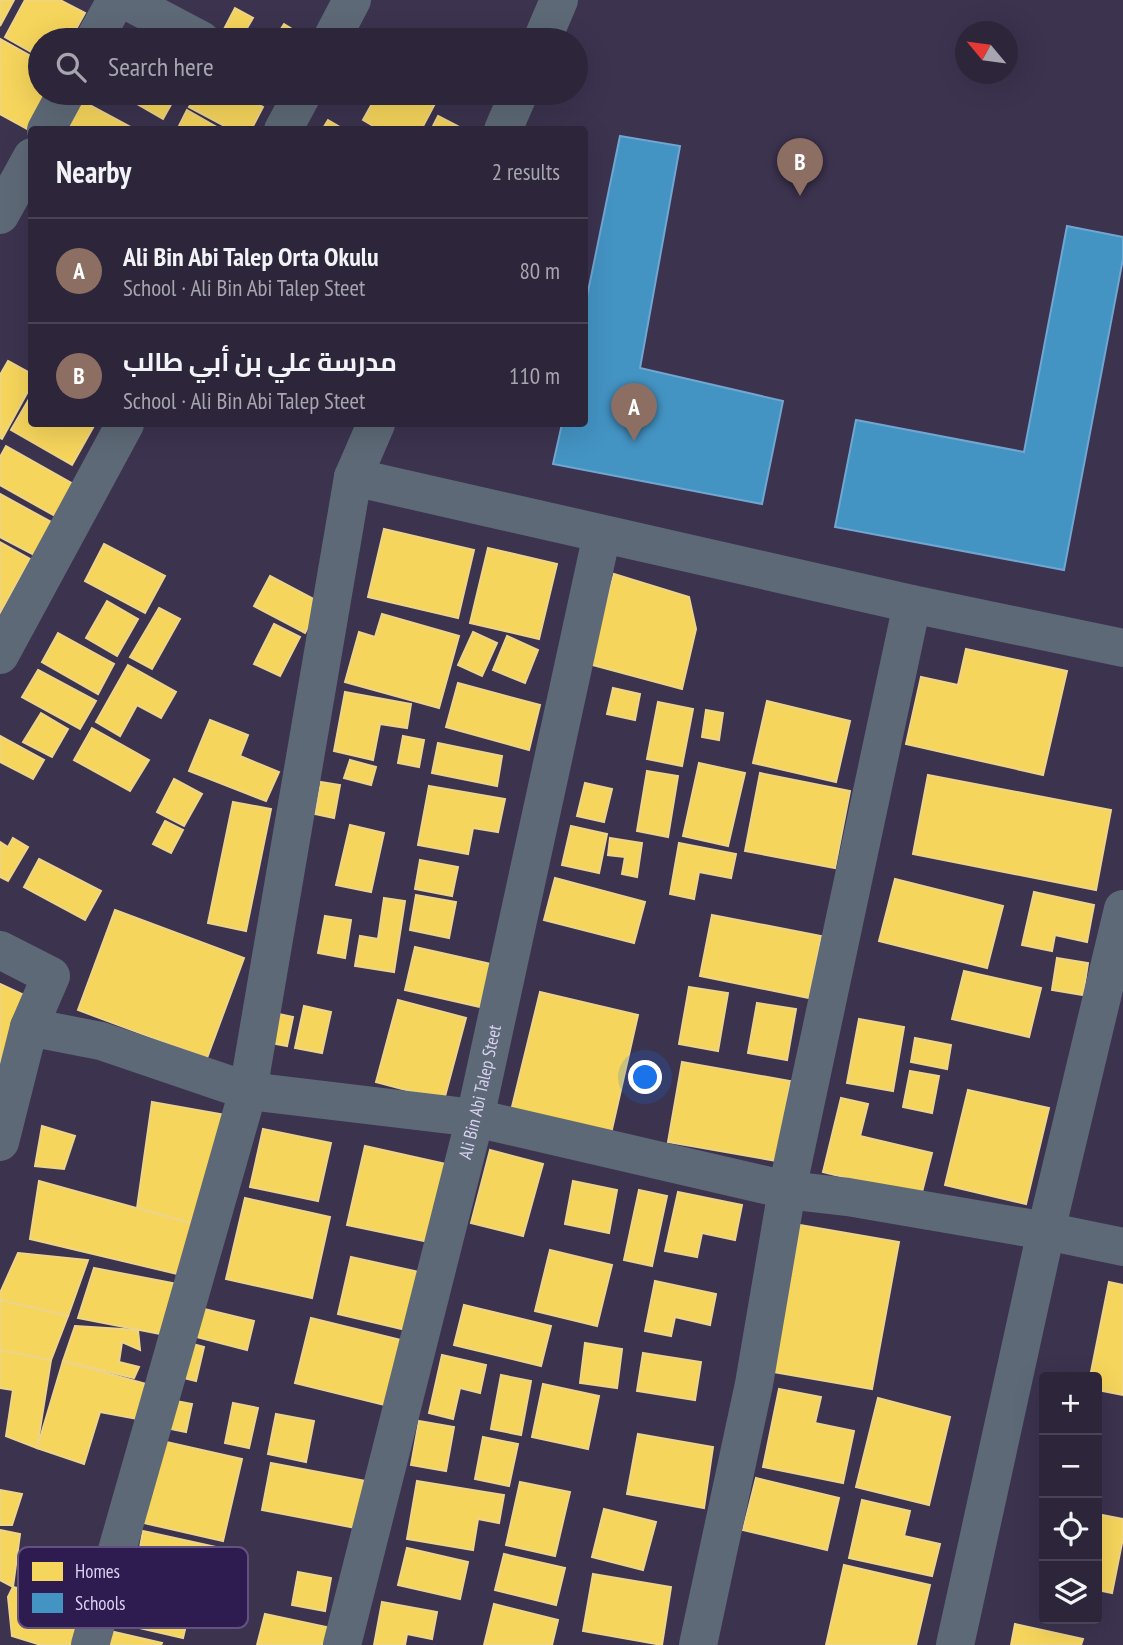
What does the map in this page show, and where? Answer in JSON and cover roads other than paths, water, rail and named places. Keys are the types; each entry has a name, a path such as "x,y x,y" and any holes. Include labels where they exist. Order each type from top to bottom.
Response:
{"street":[{"path":"101,28 116,0"},
{"path":"125,0 178,28"},
{"path":"337,28 352,0"},
{"path":"547,28 559,0"},
{"path":"48,126 60,105"},
{"path":"285,126 295,105"},
{"path":"505,126 514,105"},
{"path":"0,215 28,164"},
{"path":"0,655 123,427"},
{"path":"118,1547 248,1091 353,477 375,427"},
{"path":"353,477 912,604 1123,648"},
{"name":"Ali Bin Abi Talep Steet","path":"342,1645 475,1118 602,534"},
{"path":"698,1645 754,1384 787,1190 912,604"},
{"path":"955,1645 1046,1231 1116,968 1123,909"},
{"path":"0,950 51,976 29,1027 0,1142"},
{"path":"29,1027 101,1041 248,1091 475,1118 787,1190 848,1196 1123,1247"},
{"path":"90,1645 95,1628"}],"place":[{"name":"مدرسة علي بن أبي طالب","path":"800,196"},
{"name":"Ali Bin Abi Talep Orta Okulu","path":"634,441"}]}
